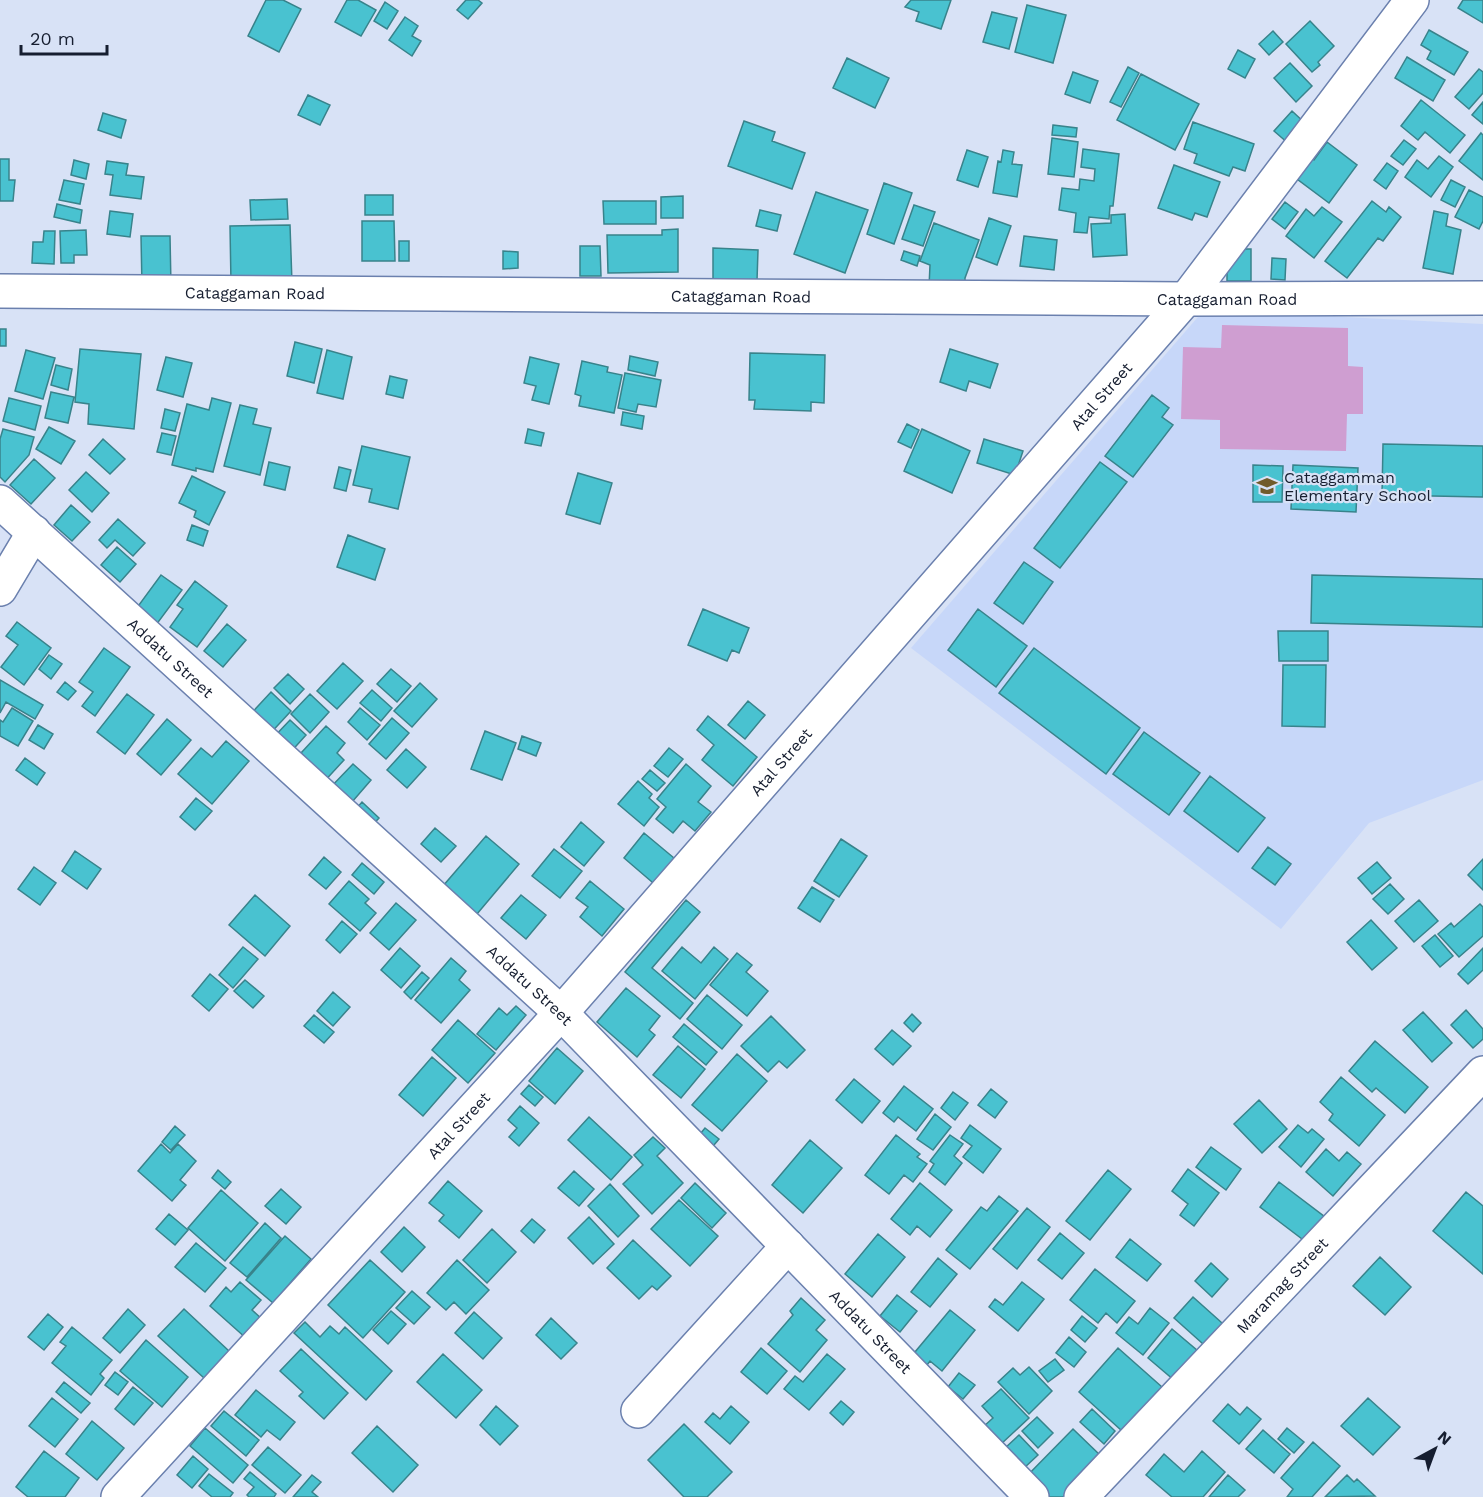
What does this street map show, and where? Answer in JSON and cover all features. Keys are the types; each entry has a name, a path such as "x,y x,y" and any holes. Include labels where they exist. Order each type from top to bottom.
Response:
{"street":[{"name":"Atal Street","path":"118,1497 561,1013 1186,299 1412,0"},
{"name":"Cataggaman Road","path":"0,291 1186,299 1483,298"},
{"name":"Addatu Street","path":"0,502 561,1013 1032,1497"},
{"path":"0,589 34,532"},
{"name":"Maramag Street","path":"1082,1497 1483,1073"},
{"path":"638,1411 788,1246"}],"shaded area":[{"name":"Cataggamman Elementary School","path":"1204,310 1483,324 1483,780 1369,823 1281,929 911,648"},
{"path":"1222,325 1348,328 1348,366 1363,367 1363,414 1347,414 1346,451 1220,449 1220,420 1181,419 1183,347 1221,348"}],"building":[{"path":"266,0 283,0 301,9 279,52 248,36"},
{"path":"347,0 358,0 376,10 361,36 335,22"},
{"path":"466,0 478,0 482,3 468,19 457,10"},
{"path":"911,0 951,0 941,29 916,21 919,12 905,7"},
{"path":"1463,0 1483,0 1483,23 1458,8"},
{"path":"385,2 398,11 387,29 374,21"},
{"path":"1027,5 1066,15 1053,63 1015,52"},
{"path":"992,12 1017,18 1009,49 983,42"},
{"path":"405,17 418,26 412,36 421,41 412,56 389,40"},
{"path":"1310,21 1334,46 1318,62 1320,65 1312,72 1286,44"},
{"path":"1429,30 1468,52 1454,75 1427,59 1431,51 1421,45"},
{"path":"1273,31 1283,42 1269,55 1259,44"},
{"path":"1238,50 1255,59 1245,78 1228,69"},
{"path":"1407,57 1445,80 1433,101 1395,78"},
{"path":"847,58 889,78 875,108 833,88"},
{"path":"1290,63 1312,86 1296,102 1274,78"},
{"path":"1128,67 1139,73 1121,107 1110,102"},
{"path":"1479,69 1483,72 1483,93 1469,109 1455,97"},
{"path":"1073,72 1098,81 1090,103 1065,94"},
{"path":"1141,74 1199,104 1175,150 1117,120"},
{"path":"308,95 330,105 320,125 298,115"},
{"path":"1421,100 1465,135 1450,153 1425,132 1418,140 1401,126"},
{"path":"1483,102 1483,124 1472,115"},
{"path":"1292,111 1306,124 1289,144 1274,131"},
{"path":"103,113 126,120 121,138 98,130"},
{"path":"744,121 775,132 772,141 805,153 792,189 728,166"},
{"path":"1193,122 1254,144 1245,171 1233,167 1229,176 1194,163 1197,154 1184,149"},
{"path":"1053,125 1077,128 1076,137 1052,135"},
{"path":"1481,133 1483,135 1483,180 1459,161"},
{"path":"1052,138 1078,142 1074,177 1048,174"},
{"path":"1404,140 1416,149 1403,165 1391,156"},
{"path":"1327,142 1357,165 1329,203 1293,176 1308,155 1314,160"},
{"path":"1083,149 1119,154 1113,206 1110,206 1109,219 1089,217 1087,233 1074,232 1076,213 1059,210 1062,188 1079,190 1080,179 1094,181 1095,169 1081,167"},
{"path":"967,150 988,157 978,187 957,180"},
{"path":"1003,150 1014,152 1012,164 1022,165 1017,197 993,193 998,161 1001,162"},
{"path":"1439,156 1453,167 1431,197 1405,177 1417,160 1428,169"},
{"path":"0,159 9,159 9,180 15,180 13,201 0,201"},
{"path":"74,160 89,164 86,179 71,175"},
{"path":"107,161 128,164 126,175 144,177 141,199 110,195 113,175 105,174"},
{"path":"1387,163 1398,171 1386,189 1374,180"},
{"path":"1174,165 1220,182 1207,217 1195,213 1192,220 1158,208"},
{"path":"64,180 84,184 80,204 59,200"},
{"path":"1451,180 1465,187 1455,207 1441,200"},
{"path":"884,183 912,193 894,244 867,234"},
{"path":"1469,190 1483,197 1483,221 1479,229 1455,217"},
{"path":"816,192 868,210 845,273 794,254"},
{"path":"365,195 393,195 393,215 365,215"},
{"path":"683,196 683,218 661,218 661,197"},
{"path":"287,199 288,219 251,220 250,200"},
{"path":"603,201 656,201 656,224 604,224"},
{"path":"1372,201 1386,212 1389,207 1401,217 1383,241 1378,238 1347,278 1325,261"},
{"path":"1285,202 1298,212 1285,229 1272,219"},
{"path":"57,204 82,210 80,223 54,217"},
{"path":"914,205 935,212 923,246 902,239"},
{"path":"1322,207 1342,222 1314,258 1286,236 1306,209 1314,216"},
{"path":"760,210 781,215 777,231 756,226"},
{"path":"110,211 133,214 130,237 107,234"},
{"path":"1434,211 1448,214 1446,226 1461,230 1453,274 1423,268"},
{"path":"1125,214 1127,255 1093,257 1091,224 1111,223 1111,215"},
{"path":"989,218 1011,226 997,265 976,257"},
{"path":"362,221 394,221 395,261 362,261"},
{"path":"934,223 979,240 965,278 965,289 929,287 930,265 920,261"},
{"path":"290,225 292,283 231,284 230,226"},
{"path":"678,229 678,272 608,273 607,235 662,235 662,230"},
{"path":"86,230 87,255 74,255 74,263 61,263 60,231"},
{"path":"44,231 55,231 54,264 32,263 33,242 43,242"},
{"path":"141,236 170,236 171,286 142,287"},
{"path":"1024,236 1057,240 1054,270 1020,266"},
{"path":"399,241 409,241 409,261 399,261"},
{"path":"580,246 600,246 601,276 580,276"},
{"path":"713,248 758,250 757,281 713,280"},
{"path":"1237,249 1251,249 1251,281 1227,281 1227,268"},
{"path":"503,251 518,252 518,268 503,269"},
{"path":"904,251 920,256 917,266 901,260"},
{"path":"1272,258 1286,259 1285,280 1271,279"},
{"path":"0,329 6,329 6,346 0,346"},
{"path":"295,342 322,349 314,383 287,376"},
{"path":"80,349 141,354 134,429 88,424 89,404 75,402"},
{"path":"950,349 998,364 990,388 969,381 966,391 940,382"},
{"path":"26,350 55,358 43,399 15,391"},
{"path":"327,350 352,357 343,399 317,393"},
{"path":"750,353 825,355 824,403 811,402 811,411 754,409 755,400 749,400"},
{"path":"630,356 658,362 655,376 628,370"},
{"path":"166,357 192,363 183,397 157,390"},
{"path":"530,357 559,364 549,404 532,400 536,386 524,383"},
{"path":"582,361 608,367 607,372 622,375 614,413 579,406 581,396 575,394"},
{"path":"56,365 72,369 68,390 51,385"},
{"path":"625,373 661,380 656,407 638,404 636,412 618,408"},
{"path":"390,376 407,380 403,398 386,394"},
{"path":"51,392 74,397 68,423 45,418"},
{"path":"1152,395 1169,408 1162,417 1173,425 1133,477 1105,456"},
{"path":"9,398 41,406 35,430 3,421"},
{"path":"212,398 231,403 213,472 196,468 196,471 172,465 187,404 209,410"},
{"path":"240,405 257,409 253,424 271,428 260,475 224,466"},
{"path":"165,409 180,413 175,431 161,428"},
{"path":"623,412 644,416 642,429 621,425"},
{"path":"907,424 919,430 911,448 898,442"},
{"path":"49,427 75,441 61,464 36,449"},
{"path":"3,429 34,437 29,455 5,482 0,477 0,439"},
{"path":"528,429 544,433 541,446 525,443"},
{"path":"922,429 970,451 952,493 904,471"},
{"path":"162,433 176,436 171,455 157,452"},
{"path":"103,439 125,459 110,474 89,455"},
{"path":"984,439 1023,451 1018,466 1021,477 977,463"},
{"path":"1383,444 1483,446 1483,497 1382,495"},
{"path":"362,446 410,457 398,509 369,502 372,489 353,485"},
{"path":"34,459 55,478 31,504 10,485"},
{"path":"269,462 290,467 285,490 264,485"},
{"path":"1100,462 1127,482 1060,568 1034,548"},
{"path":"1253,465 1283,466 1282,502 1253,502"},
{"path":"1293,465 1358,468 1356,512 1291,509"},
{"path":"339,467 351,470 346,491 334,488"},
{"path":"86,472 109,493 92,512 69,490"},
{"path":"578,473 612,483 600,524 566,514"},
{"path":"192,476 225,492 209,525 194,517 196,511 179,503"},
{"path":"71,505 90,522 72,541 54,525"},
{"path":"118,519 145,543 133,556 115,540 107,548 99,540"},
{"path":"192,525 208,531 203,546 187,540"},
{"path":"348,535 385,549 375,580 337,567"},
{"path":"117,547 136,564 120,582 101,565"},
{"path":"1024,562 1053,582 1023,624 994,603"},
{"path":"161,575 182,590 156,625 136,609"},
{"path":"1312,575 1483,579 1483,627 1311,623"},
{"path":"195,581 227,606 197,647 170,627 183,609 177,605"},
{"path":"703,609 749,628 739,653 732,650 727,661 688,645"},
{"path":"978,609 1027,646 996,687 948,650"},
{"path":"17,622 51,648 24,685 1,667 18,645 6,636"},
{"path":"227,624 246,640 223,667 204,651"},
{"path":"1278,631 1328,631 1328,661 1279,661"},
{"path":"104,648 130,667 95,716 82,706 93,692 79,682"},
{"path":"1034,648 1140,728 1106,774 999,693"},
{"path":"49,655 62,664 51,679 39,669"},
{"path":"343,663 363,681 337,709 317,691"},
{"path":"1283,665 1326,665 1325,727 1282,726"},
{"path":"391,669 411,686 397,702 377,684"},
{"path":"288,674 304,689 290,704 274,688"},
{"path":"0,680 43,705 35,719 6,702 0,713"},
{"path":"65,682 76,691 68,700 57,692"},
{"path":"420,683 437,699 412,727 394,711"},
{"path":"372,690 392,708 381,721 360,703"},
{"path":"271,692 291,711 267,737 247,718"},
{"path":"127,694 154,715 125,754 97,732"},
{"path":"310,694 329,712 310,733 291,714"},
{"path":"748,701 765,715 745,739 728,725"},
{"path":"12,708 33,721 18,746 0,736 0,720 3,722"},
{"path":"360,708 380,725 367,740 348,722"},
{"path":"708,716 757,757 733,786 702,760 714,745 697,730"},
{"path":"392,718 409,733 386,759 369,744"},
{"path":"167,719 191,740 161,775 137,754"},
{"path":"290,720 306,735 288,755 271,740"},
{"path":"38,725 53,734 44,749 29,740"},
{"path":"326,726 345,743 337,753 344,760 321,785 299,765 306,758 301,753"},
{"path":"485,731 516,743 502,780 471,769"},
{"path":"1144,732 1200,773 1169,815 1113,774"},
{"path":"522,736 541,743 536,756 518,749"},
{"path":"226,741 249,761 212,804 178,774 201,748 212,757"},
{"path":"669,748 683,759 668,777 654,766"},
{"path":"406,749 426,767 407,788 387,770"},
{"path":"25,758 45,773 37,785 16,770"},
{"path":"353,764 371,780 346,809 327,791"},
{"path":"686,764 711,786 698,802 711,812 695,831 683,821 673,833 656,819 666,807 657,799"},
{"path":"650,770 665,783 657,791 642,779"},
{"path":"1210,776 1265,818 1238,852 1184,811"},
{"path":"638,781 652,794 649,798 659,807 644,826 618,804"},
{"path":"196,798 212,811 195,830 180,817"},
{"path":"362,802 379,818 367,831 350,816"},
{"path":"581,822 604,842 584,866 561,847"},
{"path":"435,828 456,846 441,862 421,844"},
{"path":"644,833 680,863 659,888 624,858"},
{"path":"486,836 519,864 477,914 443,886"},
{"path":"841,839 867,856 839,897 814,881"},
{"path":"1268,847 1291,864 1275,885 1252,868"},
{"path":"554,849 582,871 560,898 532,876"},
{"path":"75,851 101,869 87,889 62,871"},
{"path":"324,857 341,872 326,889 309,875"},
{"path":"1483,859 1483,890 1468,875"},
{"path":"1377,862 1391,878 1372,894 1358,878"},
{"path":"362,863 384,882 374,894 352,875"},
{"path":"34,867 56,883 40,905 18,889"},
{"path":"349,881 369,899 365,903 376,913 360,931 329,904"},
{"path":"590,881 624,909 602,936 580,917 588,907 576,898"},
{"path":"1390,884 1404,899 1388,914 1373,899"},
{"path":"812,887 834,900 820,922 798,908"},
{"path":"255,895 290,926 265,956 229,925"},
{"path":"521,895 546,915 526,939 501,918"},
{"path":"686,900 700,912 652,968 693,1003 680,1019 625,972"},
{"path":"1419,900 1438,921 1414,942 1395,921"},
{"path":"396,903 416,920 389,950 370,933"},
{"path":"1480,904 1483,907 1483,936 1459,957 1438,934 1451,923 1454,927"},
{"path":"1371,920 1397,948 1372,970 1347,942"},
{"path":"342,921 357,934 340,953 326,940"},
{"path":"1435,935 1453,956 1440,967 1422,946"},
{"path":"243,947 258,959 233,988 219,975"},
{"path":"682,947 701,963 714,947 728,959 695,999 662,971"},
{"path":"400,948 420,966 401,988 381,970"},
{"path":"1483,948 1483,970 1468,984 1458,974"},
{"path":"737,953 752,965 746,972 768,991 747,1016 710,985"},
{"path":"451,958 466,971 459,980 470,990 441,1023 415,1000"},
{"path":"422,972 429,978 411,999 404,992"},
{"path":"210,974 228,989 209,1011 192,996"},
{"path":"245,980 264,996 253,1008 234,991"},
{"path":"626,988 660,1016 649,1030 655,1035 637,1057 597,1022"},
{"path":"333,992 350,1007 333,1026 317,1011"},
{"path":"707,995 742,1025 722,1049 687,1019"},
{"path":"516,1006 526,1015 496,1050 477,1034 499,1008 507,1015"},
{"path":"1466,1010 1483,1029 1483,1039 1473,1048 1451,1025"},
{"path":"1423,1012 1452,1043 1432,1062 1403,1030"},
{"path":"912,1014 921,1023 913,1032 904,1023"},
{"path":"314,1015 334,1032 324,1043 304,1026"},
{"path":"771,1016 805,1050 787,1068 779,1061 768,1072 741,1046"},
{"path":"458,1020 495,1053 468,1083 432,1050"},
{"path":"684,1024 717,1052 706,1065 673,1037"},
{"path":"892,1030 911,1046 893,1065 875,1049"},
{"path":"1375,1041 1428,1087 1405,1113 1376,1088 1372,1092 1349,1071"},
{"path":"678,1046 705,1069 681,1098 653,1075"},
{"path":"557,1048 583,1071 555,1104 529,1081"},
{"path":"737,1054 767,1081 722,1131 692,1105"},
{"path":"432,1057 456,1078 423,1116 399,1095"},
{"path":"1341,1077 1385,1115 1359,1146 1329,1120 1333,1114 1320,1102"},
{"path":"854,1079 880,1101 862,1123 836,1100"},
{"path":"529,1085 543,1097 535,1106 521,1094"},
{"path":"904,1086 933,1109 916,1131 898,1117 894,1122 883,1113"},
{"path":"991,1089 1007,1102 995,1118 978,1105"},
{"path":"953,1092 968,1103 955,1120 941,1108"},
{"path":"1259,1100 1287,1129 1262,1153 1234,1124"},
{"path":"520,1106 539,1123 519,1146 509,1137 517,1128 508,1120"},
{"path":"935,1114 951,1127 933,1150 917,1139"},
{"path":"589,1117 632,1157 611,1180 568,1140"},
{"path":"970,1125 1001,1149 983,1173 963,1157 972,1146 961,1138"},
{"path":"1298,1125 1308,1133 1312,1129 1324,1139 1301,1167 1279,1147"},
{"path":"175,1126 185,1135 171,1150 162,1142"},
{"path":"705,1128 719,1139 709,1151 696,1139"},
{"path":"896,1135 920,1154 917,1157 927,1164 913,1182 904,1175 889,1194 865,1175"},
{"path":"950,1135 963,1144 954,1156 962,1163 945,1185 929,1172 934,1164 930,1161"},
{"path":"653,1137 665,1148 657,1156 683,1183 652,1214 623,1184 643,1165 634,1155"},
{"path":"810,1140 842,1168 803,1213 772,1185"},
{"path":"161,1144 170,1153 178,1144 196,1161 180,1180 186,1185 172,1201 138,1171"},
{"path":"1211,1147 1241,1169 1226,1190 1196,1167"},
{"path":"1326,1149 1339,1161 1347,1152 1361,1164 1333,1196 1306,1172"},
{"path":"1188,1169 1219,1193 1194,1226 1180,1215 1188,1204 1172,1191"},
{"path":"218,1170 231,1182 225,1189 212,1178"},
{"path":"1108,1170 1131,1189 1090,1240 1066,1221"},
{"path":"574,1171 594,1189 579,1206 558,1188"},
{"path":"448,1181 482,1211 459,1238 439,1221 444,1215 429,1203"},
{"path":"1279,1182 1325,1217 1306,1242 1260,1207"},
{"path":"695,1183 726,1213 712,1228 681,1198"},
{"path":"920,1183 952,1210 930,1237 917,1226 910,1235 891,1219"},
{"path":"610,1184 639,1216 618,1237 588,1206"},
{"path":"281,1189 301,1207 286,1224 265,1206"},
{"path":"221,1190 258,1223 225,1261 188,1228"},
{"path":"1466,1192 1483,1206 1483,1274 1433,1231"},
{"path":"999,1196 1018,1211 970,1269 946,1250 981,1207 987,1211"},
{"path":"679,1200 718,1236 690,1266 651,1229"},
{"path":"1027,1208 1050,1227 1017,1269 993,1249"},
{"path":"169,1214 188,1230 175,1245 156,1229"},
{"path":"589,1217 614,1244 593,1264 568,1238"},
{"path":"532,1219 545,1230 534,1243 521,1231"},
{"path":"265,1223 281,1238 247,1277 230,1263"},
{"path":"404,1227 425,1247 402,1272 381,1252"},
{"path":"492,1229 516,1252 487,1283 463,1260"},
{"path":"1060,1233 1084,1253 1062,1279 1038,1260"},
{"path":"878,1234 905,1257 872,1297 845,1274"},
{"path":"285,1236 311,1259 273,1303 246,1280"},
{"path":"1130,1239 1161,1264 1147,1281 1116,1257"},
{"path":"633,1240 671,1276 657,1290 652,1286 639,1299 607,1268"},
{"path":"196,1243 226,1268 205,1292 175,1267"},
{"path":"1380,1257 1411,1287 1385,1315 1353,1286"},
{"path":"938,1258 957,1274 930,1307 911,1292"},
{"path":"370,1260 405,1292 363,1338 328,1305"},
{"path":"457,1260 489,1290 466,1314 454,1302 446,1310 427,1293"},
{"path":"1211,1263 1228,1279 1212,1297 1195,1281"},
{"path":"1095,1269 1135,1301 1117,1323 1106,1313 1098,1323 1070,1300"},
{"path":"240,1282 261,1300 252,1310 263,1320 247,1339 210,1306 226,1287 231,1292"},
{"path":"1022,1282 1044,1299 1018,1331 989,1307 995,1299 1003,1305"},
{"path":"412,1291 430,1307 414,1324 396,1308"},
{"path":"897,1295 917,1311 900,1332 880,1316"},
{"path":"1193,1297 1231,1331 1212,1352 1174,1318"},
{"path":"801,1298 825,1320 816,1330 827,1340 800,1372 768,1344 793,1315 790,1311"},
{"path":"1150,1308 1169,1323 1143,1355 1116,1333 1129,1317 1138,1324"},
{"path":"128,1309 145,1325 120,1353 103,1338"},
{"path":"184,1309 229,1351 204,1378 158,1336"},
{"path":"950,1310 975,1330 942,1371 930,1361 924,1369 910,1358"},
{"path":"391,1311 406,1324 388,1344 373,1330"},
{"path":"474,1312 502,1338 483,1359 455,1333"},
{"path":"48,1314 63,1327 44,1350 28,1337"},
{"path":"1082,1316 1097,1328 1085,1342 1071,1330"},
{"path":"551,1318 577,1343 561,1359 536,1335"},
{"path":"305,1322 320,1337 330,1326 339,1334 345,1327 392,1371 366,1400 294,1333"},
{"path":"72,1327 112,1360 100,1374 104,1378 91,1395 52,1363 66,1346 60,1342"},
{"path":"1172,1329 1198,1351 1181,1386 1148,1358"},
{"path":"1069,1337 1086,1352 1074,1367 1056,1353"},
{"path":"146,1340 188,1377 162,1407 120,1371"},
{"path":"761,1348 787,1371 767,1394 741,1372"},
{"path":"1118,1348 1162,1387 1122,1431 1079,1392"},
{"path":"301,1349 348,1393 324,1419 299,1396 303,1392 280,1371"},
{"path":"443,1354 482,1390 456,1418 417,1382"},
{"path":"827,1354 845,1369 809,1410 784,1389 795,1376 803,1382"},
{"path":"1055,1359 1064,1370 1048,1382 1039,1371"},
{"path":"1029,1367 1052,1391 1029,1414 998,1382 1013,1368 1020,1375"},
{"path":"115,1372 128,1382 118,1395 105,1385"},
{"path":"959,1373 975,1385 963,1399 948,1387"},
{"path":"64,1382 90,1403 81,1413 56,1392"},
{"path":"133,1387 153,1403 134,1425 115,1409"},
{"path":"1001,1389 1029,1418 1000,1445 983,1427 993,1418 982,1406"},
{"path":"256,1390 295,1422 280,1440 267,1430 261,1437 235,1415"},
{"path":"52,1398 78,1419 55,1447 29,1426"},
{"path":"1368,1398 1400,1427 1373,1455 1341,1426"},
{"path":"841,1401 854,1412 843,1425 830,1413"},
{"path":"1228,1404 1240,1415 1247,1407 1261,1419 1239,1444 1213,1421"},
{"path":"496,1406 518,1426 500,1445 480,1425"},
{"path":"731,1406 749,1422 730,1444 705,1422 713,1413 720,1419"},
{"path":"1092,1409 1115,1431 1104,1444 1080,1422"},
{"path":"224,1411 259,1440 246,1456 211,1426"},
{"path":"1037,1417 1053,1433 1038,1448 1022,1431"},
{"path":"92,1421 124,1448 97,1480 66,1454"},
{"path":"684,1424 732,1472 707,1497 684,1497 648,1460"},
{"path":"377,1426 418,1465 393,1492 352,1453"},
{"path":"205,1428 248,1465 233,1483 190,1446"},
{"path":"1287,1428 1304,1442 1294,1453 1278,1439"},
{"path":"1073,1429 1102,1457 1063,1497 1034,1497 1020,1483"},
{"path":"1263,1430 1290,1454 1274,1473 1246,1449"},
{"path":"1019,1435 1038,1455 1023,1469 1004,1449"},
{"path":"1313,1442 1340,1466 1312,1497 1287,1497 1293,1489 1281,1478"},
{"path":"268,1447 301,1475 285,1493 252,1465"},
{"path":"44,1451 79,1478 65,1497 28,1497 16,1487"},
{"path":"1202,1451 1225,1472 1203,1497 1172,1497 1146,1475 1164,1454 1184,1472"},
{"path":"193,1456 208,1469 192,1488 177,1475"},
{"path":"250,1472 276,1494 274,1497 249,1497 247,1495 254,1487 244,1479"},
{"path":"209,1474 233,1493 230,1497 212,1497 199,1486"},
{"path":"312,1475 321,1482 312,1492 318,1497 293,1497"},
{"path":"1228,1475 1245,1490 1238,1497 1209,1497"},
{"path":"1347,1475 1354,1482 1357,1479 1375,1496 1325,1497"}],"place":[{"name":"Cataggamman Elementary School","path":"1267,486"}]}
